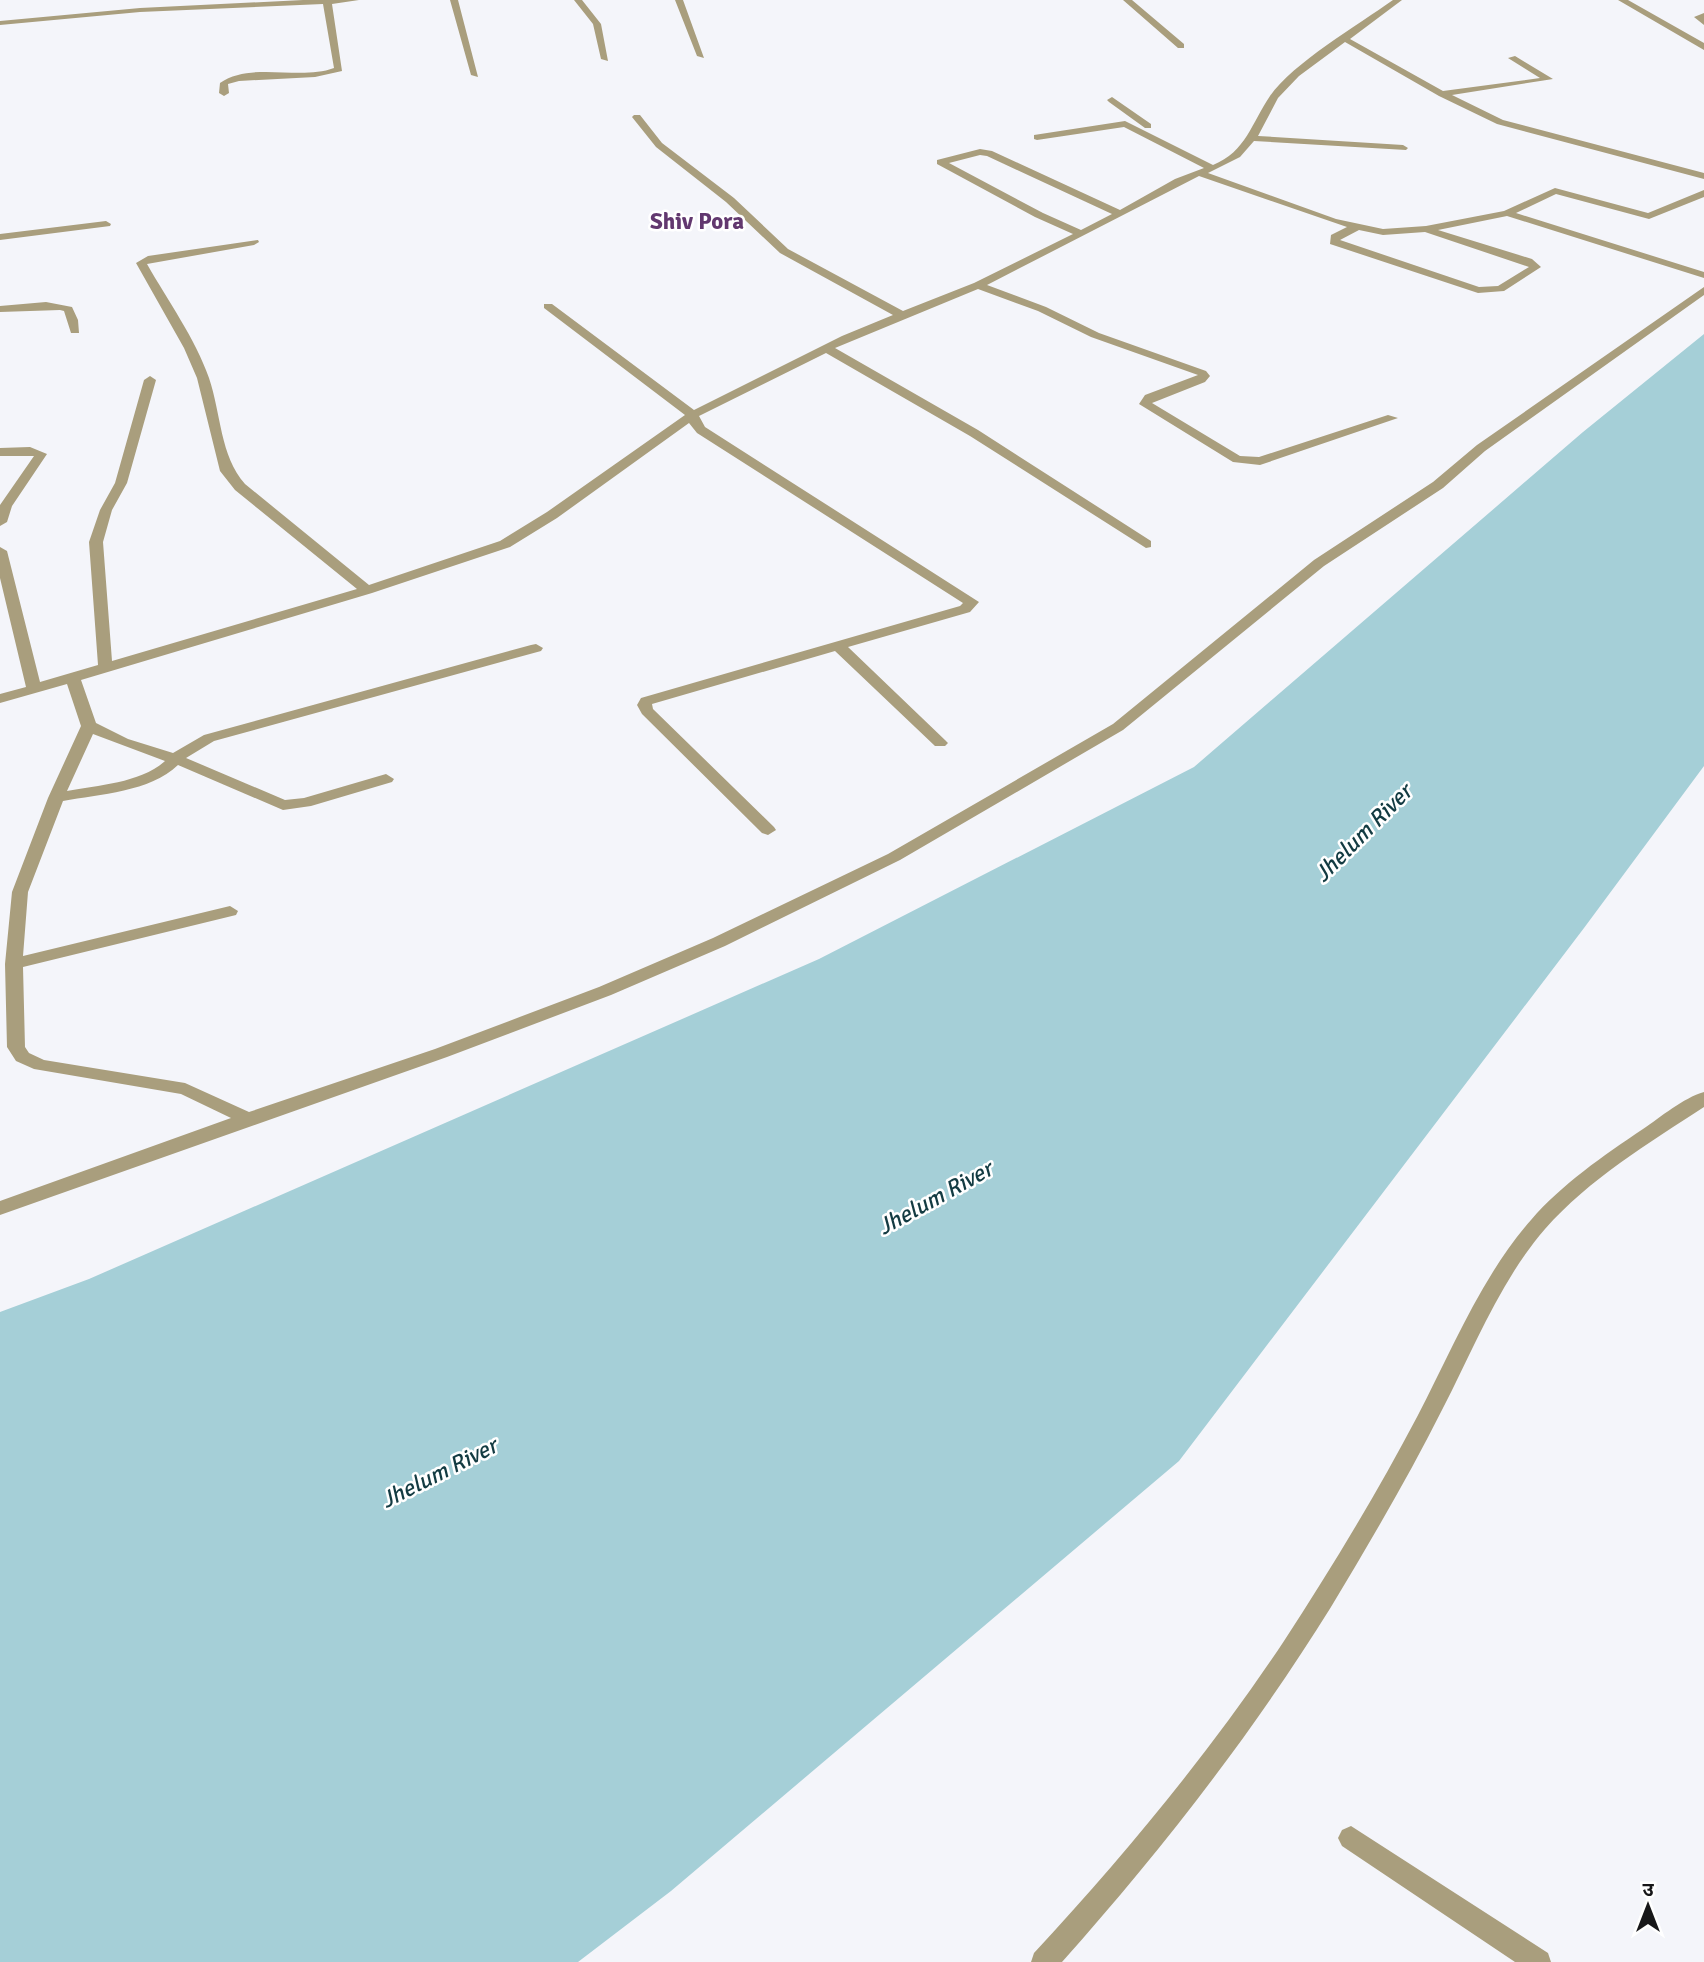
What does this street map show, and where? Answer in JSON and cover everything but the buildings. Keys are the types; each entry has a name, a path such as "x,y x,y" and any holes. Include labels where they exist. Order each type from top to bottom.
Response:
{"street":[{"path":"0,23 140,10 355,0"},
{"path":"454,0 475,75"},
{"path":"578,0 597,24 605,59"},
{"path":"679,0 701,56"},
{"path":"1127,0 1181,46"},
{"path":"0,699 367,590 505,544 552,515 693,415 825,348 978,285 1082,234 1178,181 1237,155 1252,138 1274,97 1313,59 1398,0"},
{"path":"1622,0 1704,47"},
{"path":"224,93 224,83 232,79 324,73 339,69 327,1"},
{"path":"1704,15 1698,17 1704,23"},
{"path":"1345,39 1442,94 1517,128 1704,176"},
{"path":"1442,94 1549,79 1512,58"},
{"path":"1112,100 1171,141 1217,166"},
{"path":"637,117 659,145 730,200 784,251 901,315"},
{"path":"1037,137 1125,124 1217,166"},
{"path":"1252,138 1403,148"},
{"path":"1082,234 1029,211 940,162 980,152 989,153 1120,214"},
{"path":"1199,173 1356,227 1383,232 1426,229 1507,213 1558,191 1651,216 1704,193"},
{"path":"1507,213 1704,275"},
{"path":"0,237 106,224"},
{"path":"1356,227 1335,237 1334,242 1478,290 1500,289 1536,267 1528,261 1426,229"},
{"path":"254,242 148,259 141,263 190,348 203,378 226,471 240,487 367,590"},
{"path":"978,285 1042,309 1095,335 1202,373 1204,376 1201,380 1149,398 1145,404 1237,459 1261,461 1392,418"},
{"path":"0,1208 441,1053 605,991 719,942 894,857 1118,727 1319,564 1438,485 1480,448 1704,290"},
{"path":"548,306 693,415 696,426 701,430 972,602 965,609 646,701 644,705 768,830"},
{"path":"0,309 65,307 69,310 75,331"},
{"path":"825,348 974,433 1146,544"},
{"path":"106,669 96,542 106,510 121,484 150,380"},
{"path":"0,452 30,451 41,454 6,506 0,522"},
{"path":"0,551 5,590 34,688"},
{"path":"837,645 940,743"},
{"path":"56,798 143,780 161,773 183,752 209,738 536,648"},
{"path":"73,679 89,726 56,798 20,892 14,964 16,1047 22,1057 40,1065 186,1089 247,1119"},
{"path":"89,726 265,799 289,805 387,779"},
{"path":"14,964 230,911"},
{"path":"1044,1962 1124,1874 1248,1714 1321,1601 1403,1465 1520,1247 1554,1209 1594,1173 1704,1098"},
{"path":"1351,1838 1538,1962"}],"water":[{"name":"Jhelum River","path":"1704,334 1704,766 1179,1461 671,1891 578,1962 0,1962 0,1312 89,1279 819,959 1194,767 1583,432"}],"district":[{"name":"Shiv Pora","path":"697,221"}]}
